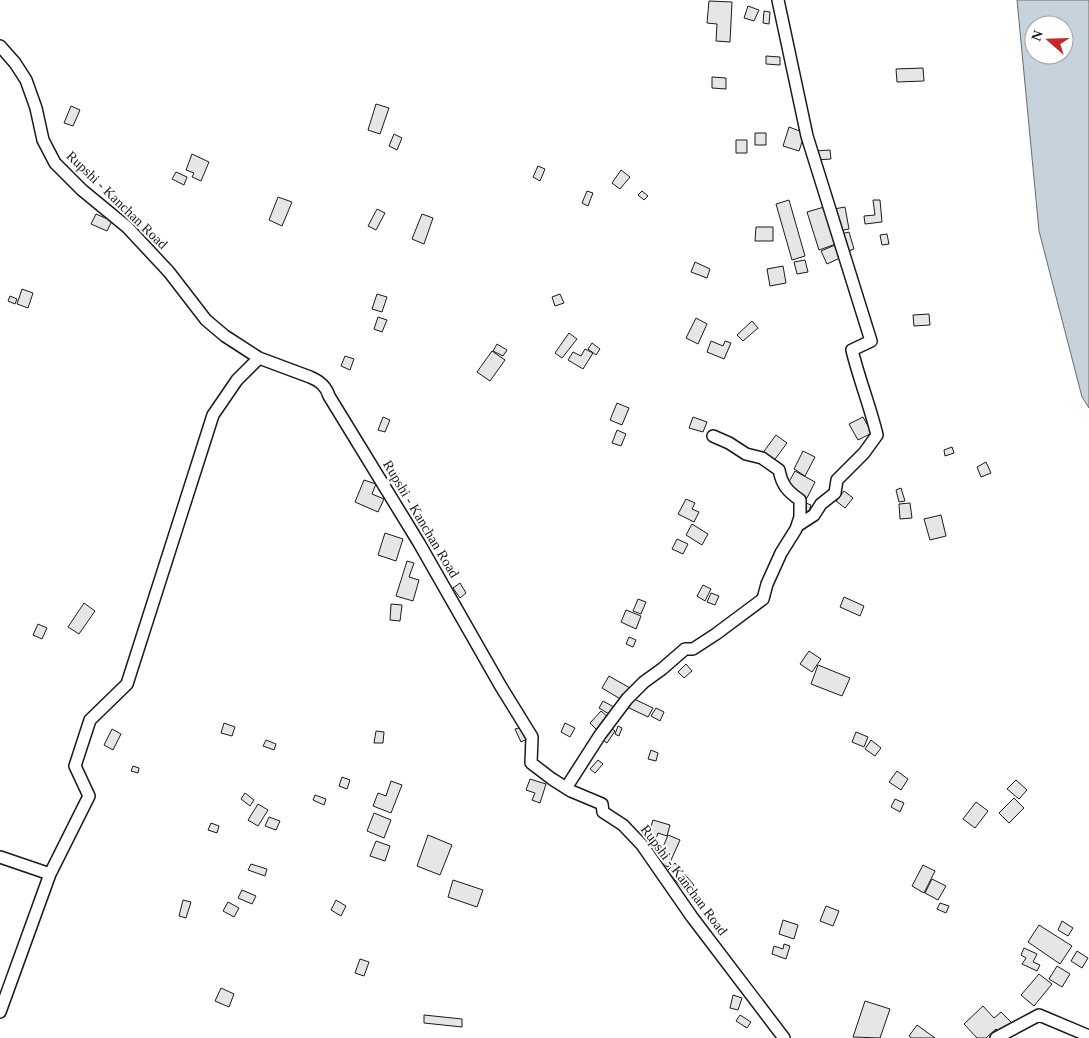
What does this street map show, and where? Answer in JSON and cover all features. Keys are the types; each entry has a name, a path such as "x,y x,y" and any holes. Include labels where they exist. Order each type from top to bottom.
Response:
{"street":[{"path":"778,0 807,136 871,341 852,350 877,435 864,453 837,480 834,493 821,504 814,515 798,526"},
{"name":"Rupshi - Kanchan Road","path":"0,46 15,63 26,80 36,108 43,140 55,162 82,190 127,227 169,272 206,320 225,336 259,358 318,380 327,388 329,396 418,543 532,738 531,763 566,788 602,804 604,812 623,825 642,845 692,917 784,1038"},
{"path":"0,1012 50,874 89,796 75,766 90,720 127,684 213,414 237,380 259,358"},
{"path":"566,788 600,735 627,699 644,682 685,649 693,649 701,644 763,599 778,560 798,526 800,500 788,492 781,481 779,470 762,458 746,454 729,443 713,436"},
{"path":"0,857 50,874"},
{"path":"996,1038 1038,1015 1089,1036"}],"shaded area":[{"path":"1017,0 1089,0 1089,408 1082,397 1039,231"}],"building":[{"path":"709,1 732,2 730,42 716,41 717,24 707,23"},
{"path":"748,6 759,10 754,21 744,18"},
{"path":"764,11 770,12 769,24 763,23"},
{"path":"766,56 780,57 780,65 766,64"},
{"path":"923,68 924,81 897,82 896,69"},
{"path":"712,77 726,78 726,89 712,88"},
{"path":"376,104 389,108 380,134 368,130"},
{"path":"71,106 80,110 73,126 64,123"},
{"path":"789,127 805,133 799,151 783,146"},
{"path":"755,133 766,133 766,145 755,145"},
{"path":"394,134 402,138 397,150 389,146"},
{"path":"736,140 747,140 747,153 736,153"},
{"path":"830,150 831,159 815,160 814,151"},
{"path":"192,154 209,162 201,181 192,177 194,173 186,170"},
{"path":"538,166 545,169 540,181 533,177"},
{"path":"621,170 630,177 620,189 612,183"},
{"path":"176,172 187,177 184,185 172,179"},
{"path":"587,191 593,193 588,206 582,203"},
{"path":"642,191 648,196 644,200 638,195"},
{"path":"278,197 292,202 282,226 269,220"},
{"path":"789,200 805,256 792,260 776,204"},
{"path":"873,200 880,200 882,222 865,224 864,216 875,215"},
{"path":"824,207 836,244 819,250 807,212"},
{"path":"845,207 849,229 839,231 834,209"},
{"path":"377,209 385,213 376,230 368,226"},
{"path":"96,214 112,221 107,231 91,224"},
{"path":"422,214 433,218 424,244 412,239"},
{"path":"756,227 773,227 773,241 755,241"},
{"path":"849,232 854,249 846,252 841,234"},
{"path":"887,234 889,244 882,245 880,235"},
{"path":"835,245 840,258 827,264 821,251"},
{"path":"805,260 808,272 797,274 794,262"},
{"path":"695,262 710,269 707,278 691,272"},
{"path":"783,266 786,283 770,286 767,269"},
{"path":"22,289 33,293 28,308 17,304"},
{"path":"377,294 387,297 382,312 372,309"},
{"path":"560,294 564,303 555,306 552,297"},
{"path":"10,296 17,299 15,304 8,301"},
{"path":"929,314 930,325 914,326 913,315"},
{"path":"378,317 387,320 382,332 374,329"},
{"path":"696,318 707,324 698,344 686,338"},
{"path":"752,321 758,328 743,341 737,335"},
{"path":"569,333 577,339 562,358 555,353"},
{"path":"711,341 723,346 725,341 731,343 724,359 707,352"},
{"path":"592,343 600,349 596,355 588,349"},
{"path":"497,344 507,350 503,356 493,351"},
{"path":"585,349 593,353 583,369 568,360 573,352 581,356"},
{"path":"492,351 505,360 490,381 477,372"},
{"path":"345,356 354,359 350,370 341,366"},
{"path":"617,403 629,408 622,425 610,420"},
{"path":"383,417 390,420 385,432 378,430"},
{"path":"693,417 707,422 703,432 689,428"},
{"path":"863,417 872,433 858,440 849,424"},
{"path":"617,430 626,434 621,446 612,443"},
{"path":"776,435 787,443 773,462 762,454"},
{"path":"952,447 954,453 945,456 944,450"},
{"path":"803,451 815,457 805,476 794,469"},
{"path":"986,462 991,473 981,477 977,467"},
{"path":"795,471 815,482 807,498 786,487"},
{"path":"364,480 376,484 372,494 384,499 378,512 355,502"},
{"path":"901,488 905,501 899,502 896,490"},
{"path":"844,491 853,498 845,508 836,501"},
{"path":"686,499 695,503 692,509 699,512 694,522 678,514"},
{"path":"806,503 811,505 808,514 803,512"},
{"path":"910,503 912,518 900,519 899,504"},
{"path":"941,515 946,536 930,540 924,519"},
{"path":"692,524 708,534 702,545 686,535"},
{"path":"385,533 403,539 396,561 378,555"},
{"path":"677,539 688,544 683,554 672,549"},
{"path":"407,561 414,563 409,577 419,580 413,601 396,596"},
{"path":"460,583 466,593 460,598 453,588"},
{"path":"703,585 711,589 705,601 697,596"},
{"path":"711,593 719,596 715,605 707,602"},
{"path":"844,597 864,606 860,616 840,607"},
{"path":"638,599 646,602 641,614 633,611"},
{"path":"84,603 95,611 79,634 68,627"},
{"path":"391,604 402,605 400,621 390,620"},
{"path":"626,610 641,616 636,629 621,622"},
{"path":"38,624 47,628 42,639 33,635"},
{"path":"629,637 636,640 633,647 626,644"},
{"path":"809,651 821,659 812,672 800,664"},
{"path":"686,664 692,671 684,678 678,672"},
{"path":"818,665 850,678 842,696 811,684"},
{"path":"609,676 630,688 622,700 602,688"},
{"path":"630,697 653,708 648,717 625,706"},
{"path":"603,701 614,707 609,714 599,708"},
{"path":"656,708 664,712 660,721 651,716"},
{"path":"601,711 610,719 598,731 590,723"},
{"path":"224,723 235,727 232,736 221,733"},
{"path":"565,723 575,728 570,737 561,732"},
{"path":"608,726 615,731 607,743 600,738"},
{"path":"618,726 622,728 619,736 615,734"},
{"path":"522,727 527,739 521,742 515,729"},
{"path":"112,729 121,734 113,750 104,745"},
{"path":"376,731 384,732 383,743 374,743"},
{"path":"856,732 868,737 864,747 852,742"},
{"path":"266,740 276,744 274,750 263,746"},
{"path":"871,740 881,748 875,756 865,749"},
{"path":"651,750 658,753 656,761 648,759"},
{"path":"598,760 603,764 595,773 590,769"},
{"path":"133,766 139,768 138,773 131,771"},
{"path":"897,771 908,779 901,790 889,782"},
{"path":"342,777 350,780 347,789 339,786"},
{"path":"530,779 546,784 540,803 532,800 535,793 526,790"},
{"path":"1016,780 1027,790 1019,799 1007,789"},
{"path":"391,781 402,785 391,813 373,806 378,793 386,796"},
{"path":"245,793 254,800 250,806 241,799"},
{"path":"315,795 326,799 324,805 313,800"},
{"path":"1014,798 1024,808 1009,823 999,813"},
{"path":"895,799 904,803 900,812 891,807"},
{"path":"976,802 988,811 975,828 963,819"},
{"path":"258,804 268,810 258,826 248,820"},
{"path":"374,813 391,820 384,838 367,831"},
{"path":"269,817 280,821 276,830 265,826"},
{"path":"653,820 670,825 667,836 658,833 654,844 646,842"},
{"path":"211,823 219,826 217,833 208,830"},
{"path":"428,835 452,845 440,875 417,866"},
{"path":"668,835 680,840 668,867 657,862"},
{"path":"376,841 390,846 385,861 370,856"},
{"path":"675,863 694,885 686,892 667,871"},
{"path":"251,864 267,869 265,876 248,870"},
{"path":"923,865 935,871 924,893 912,886"},
{"path":"932,879 946,886 938,900 925,893"},
{"path":"453,880 483,890 477,907 448,897"},
{"path":"242,890 256,896 252,904 238,898"},
{"path":"183,900 191,902 186,918 179,916"},
{"path":"336,900 346,906 341,916 331,910"},
{"path":"228,902 239,908 234,917 223,911"},
{"path":"940,903 949,906 946,913 937,909"},
{"path":"826,906 839,911 833,926 820,921"},
{"path":"783,920 798,925 794,939 779,934"},
{"path":"1062,921 1073,928 1068,936 1058,930"},
{"path":"1039,925 1072,946 1060,964 1028,942"},
{"path":"784,944 790,946 786,959 772,954 774,946 783,949"},
{"path":"1024,948 1037,954 1033,962 1040,965 1037,971 1022,964 1026,958 1021,955"},
{"path":"1077,951 1088,958 1082,968 1071,961"},
{"path":"360,959 369,962 364,976 355,973"},
{"path":"1057,966 1070,974 1062,987 1049,979"},
{"path":"1039,974 1052,984 1034,1006 1021,995"},
{"path":"221,988 234,994 229,1007 215,1001"},
{"path":"733,995 742,998 738,1010 730,1008"},
{"path":"865,1001 890,1009 880,1038 853,1037"},
{"path":"983,1006 994,1018 1001,1012 1013,1024 1001,1035 996,1029 986,1038 977,1038 964,1024"},
{"path":"424,1015 462,1019 462,1027 424,1023"},
{"path":"740,1015 751,1022 747,1028 736,1021"},
{"path":"917,1025 935,1038 912,1038 909,1036"}]}
